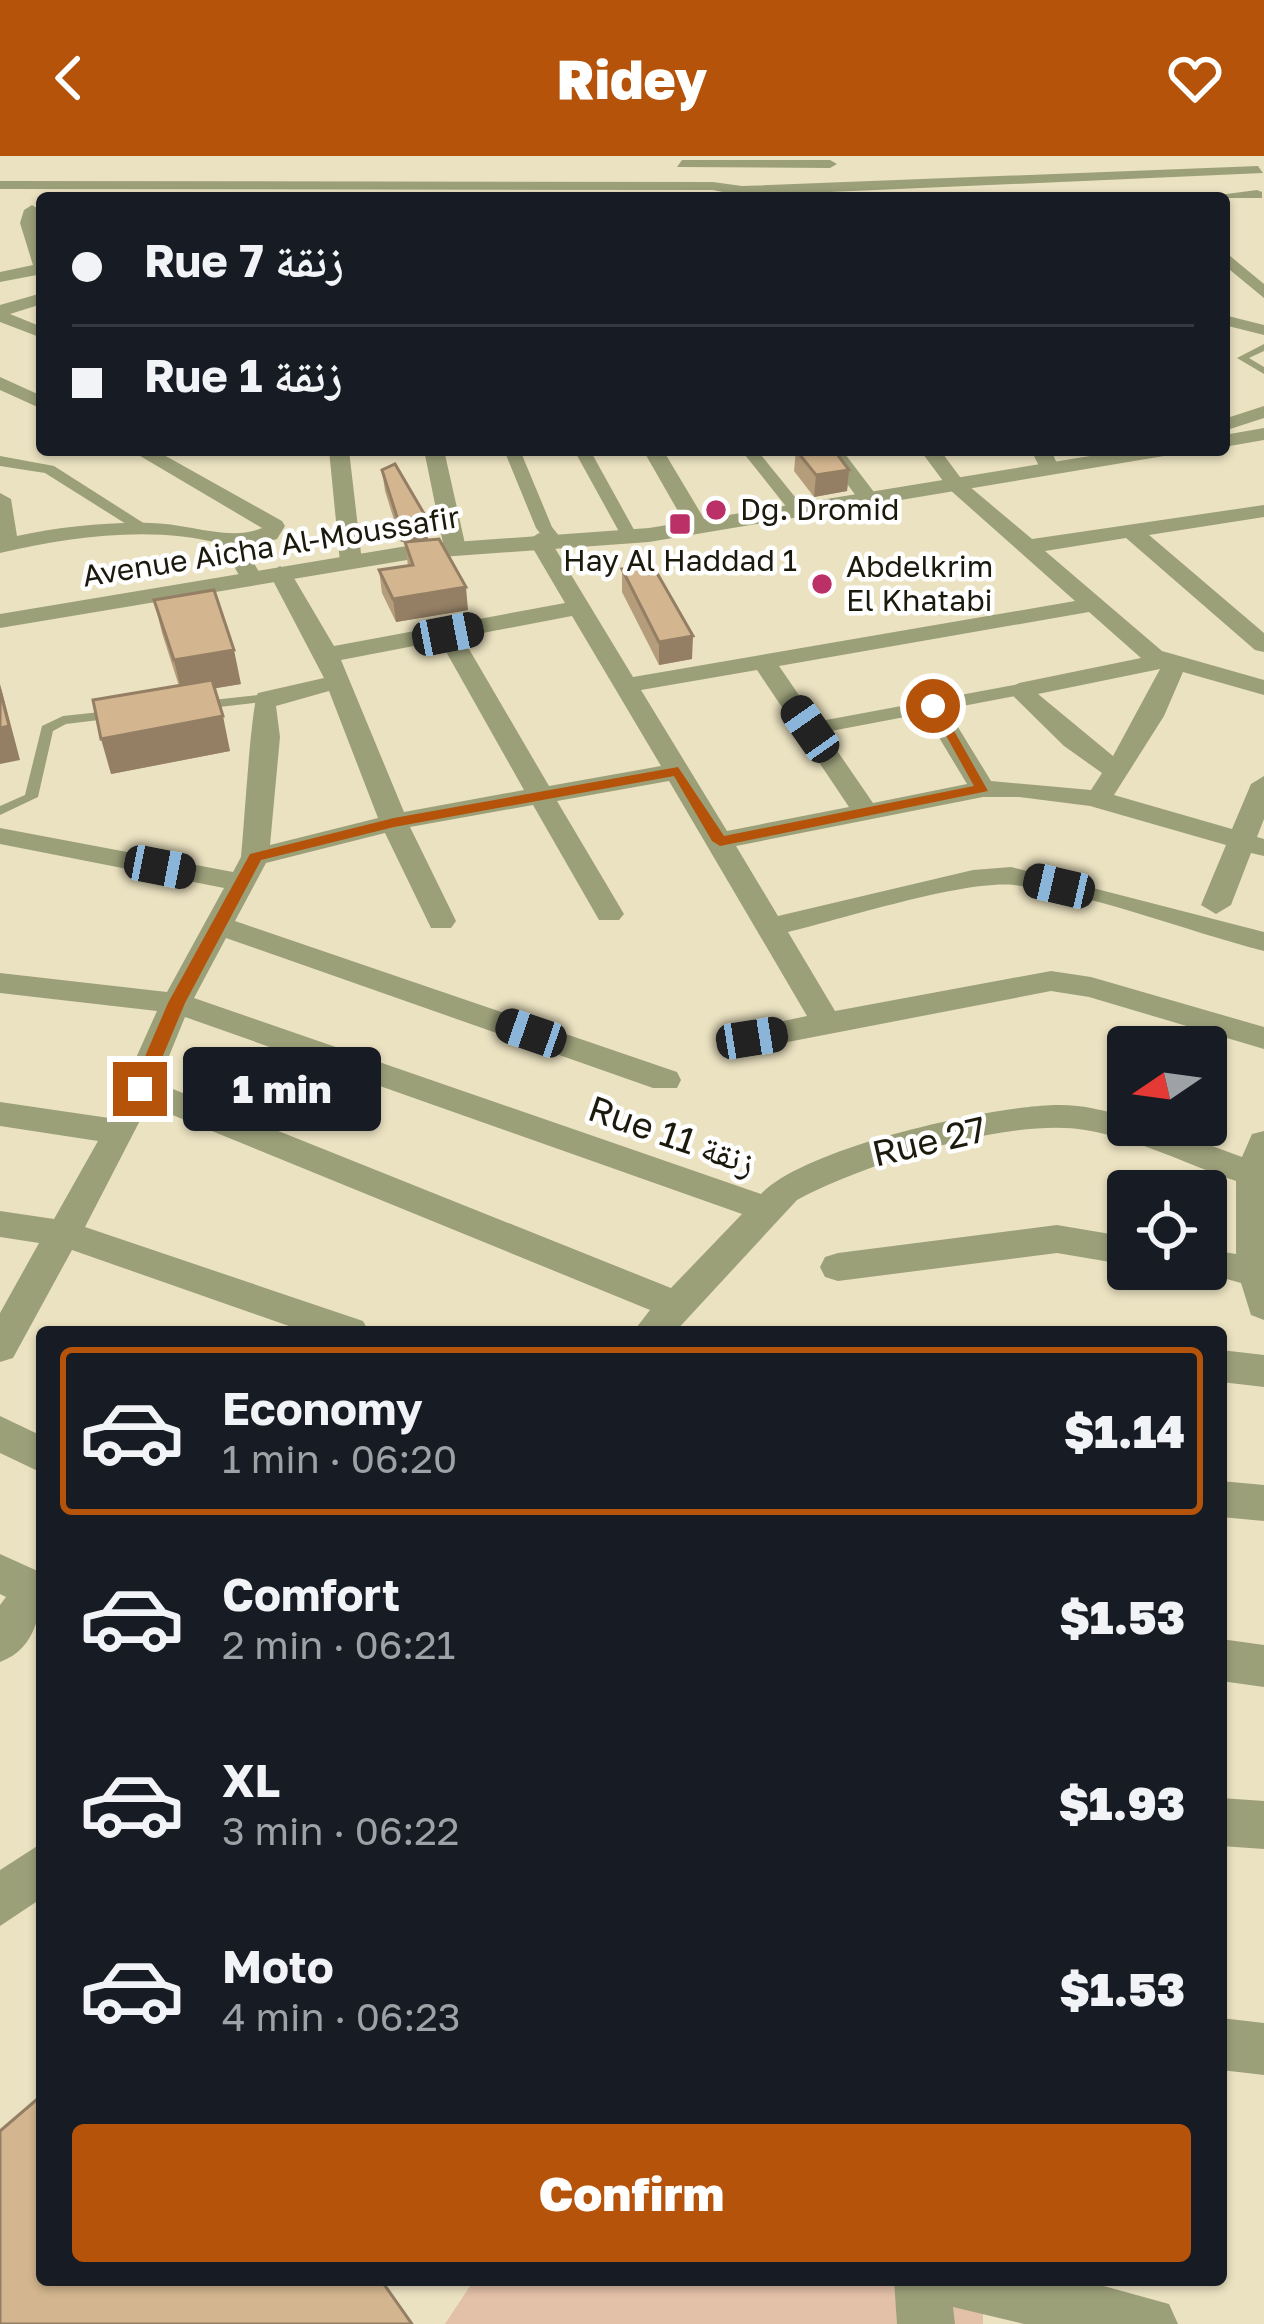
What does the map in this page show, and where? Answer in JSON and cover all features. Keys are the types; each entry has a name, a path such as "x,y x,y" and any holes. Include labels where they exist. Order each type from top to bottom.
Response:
{"street":[{"path":"1028,156 1065,192"},
{"path":"146,191 168,161"},
{"path":"372,185 381,162"},
{"path":"658,164 857,163"},
{"path":"0,185 146,191 372,185 550,192 713,186 742,191 1051,178 1260,163 1260,199 1230,198"},
{"path":"678,164 713,186"},
{"path":"550,192 551,166"},
{"path":"30,210 28,223 36,251"},
{"path":"1230,257 1264,292"},
{"path":"0,278 36,269"},
{"path":"0,314 36,300"},
{"path":"0,314 36,330"},
{"path":"1230,322 1264,330"},
{"path":"0,346 36,335"},
{"path":"0,383 36,400"},
{"path":"1230,423 1264,412"},
{"path":"1230,440 1264,434"},
{"path":"0,460 36,452"},
{"path":"151,456 274,526 269,535 233,545"},
{"path":"340,456 351,562"},
{"path":"435,456 455,548"},
{"path":"514,456 547,542 581,608 829,1026"},
{"path":"585,456 630,537"},
{"path":"657,456 698,527"},
{"path":"754,456 798,511"},
{"path":"836,456 869,500"},
{"path":"934,456 956,485 1025,547 1168,663 1264,688"},
{"name":"Avenue Aicha Al-Moussafir","path":"0,635 351,562 455,548 630,537 956,485 1045,459 1085,456"},
{"path":"0,460 49,469 148,531"},
{"path":"0,499 3,545 148,531 210,534 233,545 251,578"},
{"path":"1025,547 1264,511"},
{"path":"1131,531 1264,645"},
{"name":"Avenue Aicha Al-Moussafir","path":"0,622 251,578 283,578 547,542"},
{"path":"283,578 327,656 394,822 441,921"},
{"path":"628,685 1091,605"},
{"path":"327,656 581,608"},
{"path":"448,634 609,914"},
{"path":"764,663 865,812"},
{"path":"810,729 1168,663"},
{"path":"1098,798 1118,772 1168,663"},
{"path":"1209,675 1264,664"},
{"path":"12,1342 120,1132 176,1003 248,869 267,737 262,706 267,698 338,682"},
{"path":"1019,690 1073,740 1118,772"},
{"path":"933,706 982,788"},
{"path":"0,836 248,869 394,822 678,771"},
{"path":"1216,905 1251,844 1264,784"},
{"path":"720,841 982,788 1051,788 1251,844"},
{"path":"767,928 974,880 1011,876 1264,942"},
{"path":"218,925 665,1080"},
{"path":"752,1038 1051,981 1091,987 1264,1038"},
{"name":"Rue 11 زنقة","path":"0,983 176,1003 766,1209"},
{"path":"140,1089 660,1325"},
{"path":"0,1114 120,1132"},
{"name":"Rue 27","path":"660,1325 766,1209 808,1175 836,1164 1056,1114 1100,1121 1260,1165"},
{"path":"1227,1266 1259,1270 1260,1165"},
{"path":"0,1224 65,1234 333,1326"},
{"path":"838,1267 1058,1239 1107,1247"},
{"path":"1227,1367 1264,1371"},
{"path":"0,1433 36,1453"},
{"path":"1227,1500 1264,1503"},
{"path":"0,1642 26,1586"},
{"path":"1227,1661 1264,1666"},
{"path":"1227,1822 1264,1825"},
{"path":"0,1901 36,1872"},
{"path":"1227,2045 1264,2049"},
{"path":"923,2286 926,2324"},
{"path":"982,2286 1149,2324"}],"lane":[{"path":"1264,347 1242,358 1264,371"},
{"path":"177,708 267,698"},
{"path":"0,811 32,797 47,729 63,721 131,713"}],"shaded area":[{"path":"470,2286 983,2286 983,2324 445,2324"}],"building":[{"path":"801,456 838,456 849,470 816,475"},
{"path":"395,464 426,517 398,520 382,470"},
{"path":"439,539 466,587 393,599 379,570 413,565 405,542"},
{"path":"653,566 693,636 659,642 622,569"},
{"path":"214,590 234,650 174,660 154,600"},
{"path":"212,680 223,716 101,739 93,700"},
{"path":"0,690 9,726 0,728"},
{"path":"36,2100 36,2286 385,2286 412,2324 0,2324 0,2131"}],"place":[{"name":"Dg. Dromid","path":"716,510"},
{"name":"Hay Al Haddad 1","path":"680,524"},
{"name":"Abdelkrim El Khatabi","path":"822,584"}],"route":[{"path":"140,1089 176,1003 255,857 394,822 678,771 720,841 982,788 933,706"}]}
